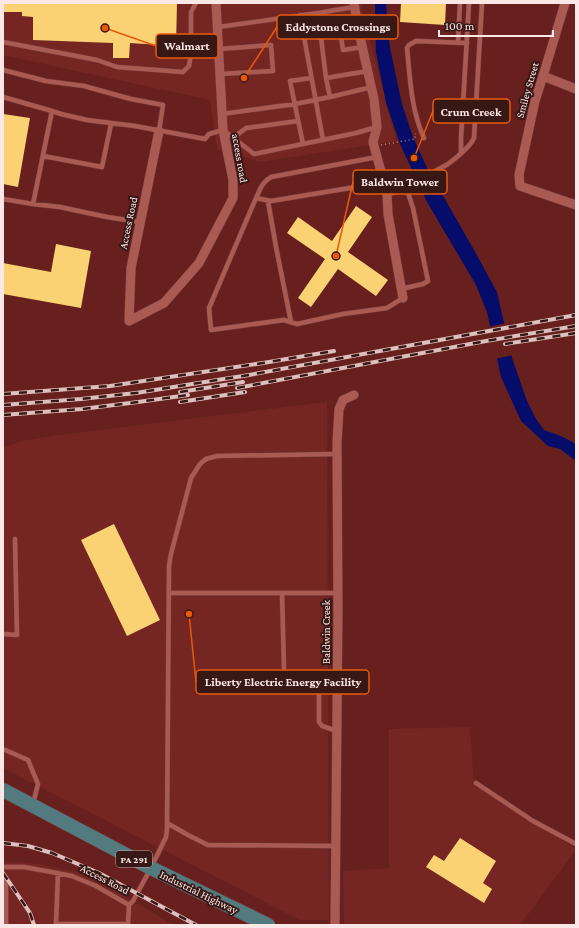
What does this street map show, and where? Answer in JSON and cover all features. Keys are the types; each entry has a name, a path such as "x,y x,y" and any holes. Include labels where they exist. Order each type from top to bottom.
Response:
{"main road":[{"name":"Industrial Highway","path":"3,790 151,868 268,925"}],"street":[{"name":"access road","path":"128,321 164,303 199,263 233,198 233,180 223,130 216,3"},
{"name":"Smiley Street","path":"565,3 535,101 519,175 520,186 576,205"},
{"path":"354,5 374,99 377,127 373,142 387,194 388,214 402,294"},
{"path":"543,76 576,89"},
{"name":"Access Road","path":"128,321 131,268 159,131"},
{"name":"Baldwin Creek","path":"335,925 338,593 337,454 339,409 343,400 354,395"}],"lane":[{"path":"3,42 97,60 117,67 183,72 189,66 191,54 191,12 196,3"},
{"path":"458,43 460,3"},
{"path":"461,153 470,3"},
{"path":"256,198 272,201 374,184 387,194 397,192 448,164 461,153 474,138 482,3"},
{"path":"218,27 318,13 354,5"},
{"path":"318,13 326,78 330,97"},
{"path":"300,15 323,140"},
{"path":"320,31 358,28"},
{"path":"340,30 343,50 363,47"},
{"path":"424,138 416,118 407,48 416,41 467,43"},
{"path":"219,49 271,45 273,72 220,74"},
{"path":"3,70 46,80 84,86 131,99 163,105 159,131"},
{"path":"326,78 368,71"},
{"path":"303,144 290,81 311,78"},
{"path":"222,114 295,104 372,87"},
{"path":"3,97 87,120 135,126 205,139 209,134 223,130"},
{"path":"33,204 52,110"},
{"path":"233,138 246,128 298,121"},
{"path":"43,156 102,167 111,124"},
{"name":"Access Road","path":"223,130 254,154 356,133 377,127"},
{"path":"377,157 271,177 266,180 256,198 209,308 212,330 284,320 297,324 343,314 387,308 402,294 428,281 413,208 406,187"},
{"path":"3,199 60,207 140,222"},
{"path":"268,201 291,322"},
{"name":"Access Road","path":"3,867 24,867 72,876 96,886 129,905 133,901 166,837 169,566 191,478 200,464 206,459 217,456 337,454"},
{"path":"3,634 17,634 15,539"},
{"path":"169,593 338,593"},
{"path":"282,593 284,668"},
{"path":"337,678 319,690 319,722 322,726 337,731"},
{"path":"3,749 28,760 38,784 33,806"},
{"path":"476,783 533,821 576,844"},
{"path":"167,823 208,845 336,846"},
{"path":"58,873 56,924 128,924 129,905"},
{"path":"3,880 6,885 6,925"}],"path":[{"path":"374,146 395,143 415,138 415,136"}],"shaded area":[{"path":"3,3 363,3 362,8 396,141 260,162 217,149 210,100 3,55"},
{"path":"375,3 386,3 390,48 402,104 413,137 427,168 497,292 512,358 527,401 536,419 544,430 561,436 576,444 576,461 560,449 548,446 521,421 501,377 487,312 476,285 427,202 400,144 386,103 376,53"},
{"path":"327,402 329,920 300,920 3,768 3,448 21,441 52,436"},
{"path":"470,727 474,783 576,850 520,925 344,925 343,871 389,868 389,729"},
{"path":"3,862 39,864 80,873 123,895 173,925 3,925"}],"pier":[{"path":"506,323 513,355 495,359 488,327"}],"building":[{"path":"3,3 177,3 176,46 130,43 129,58 113,58 113,43 33,40 33,17 22,16 22,12 3,12"},
{"path":"401,3 446,3 445,25 400,22"},
{"path":"3,114 30,118 18,187 3,184"},
{"path":"356,206 372,217 348,252 388,280 376,296 338,269 311,307 298,298 325,259 287,233 298,217 332,241"},
{"path":"56,244 91,251 81,308 3,294 3,263 51,272"},
{"path":"114,524 160,620 127,636 81,540"},
{"path":"460,838 496,861 483,883 492,889 484,903 426,867 434,855 444,861"}],"railway":[{"path":"3,405 136,393 249,375 576,315"},
{"path":"237,388 486,341 576,326"},
{"path":"505,344 576,333"},
{"path":"3,394 110,386 334,351"},
{"path":"180,392 243,382"},
{"path":"180,402 245,392"},
{"path":"3,415 82,409 188,395"},
{"path":"3,843 28,846 52,853 99,873 196,925"},
{"path":"3,873 30,913 34,925"}],"place":[{"name":"Walmart","path":"105,28"},
{"name":"Eddystone Crossings","path":"244,78"},
{"name":"Crum Creek","path":"414,158"},
{"name":"Baldwin Tower","path":"336,256"},
{"name":"Liberty Electric Energy Facility","path":"189,614"}]}
